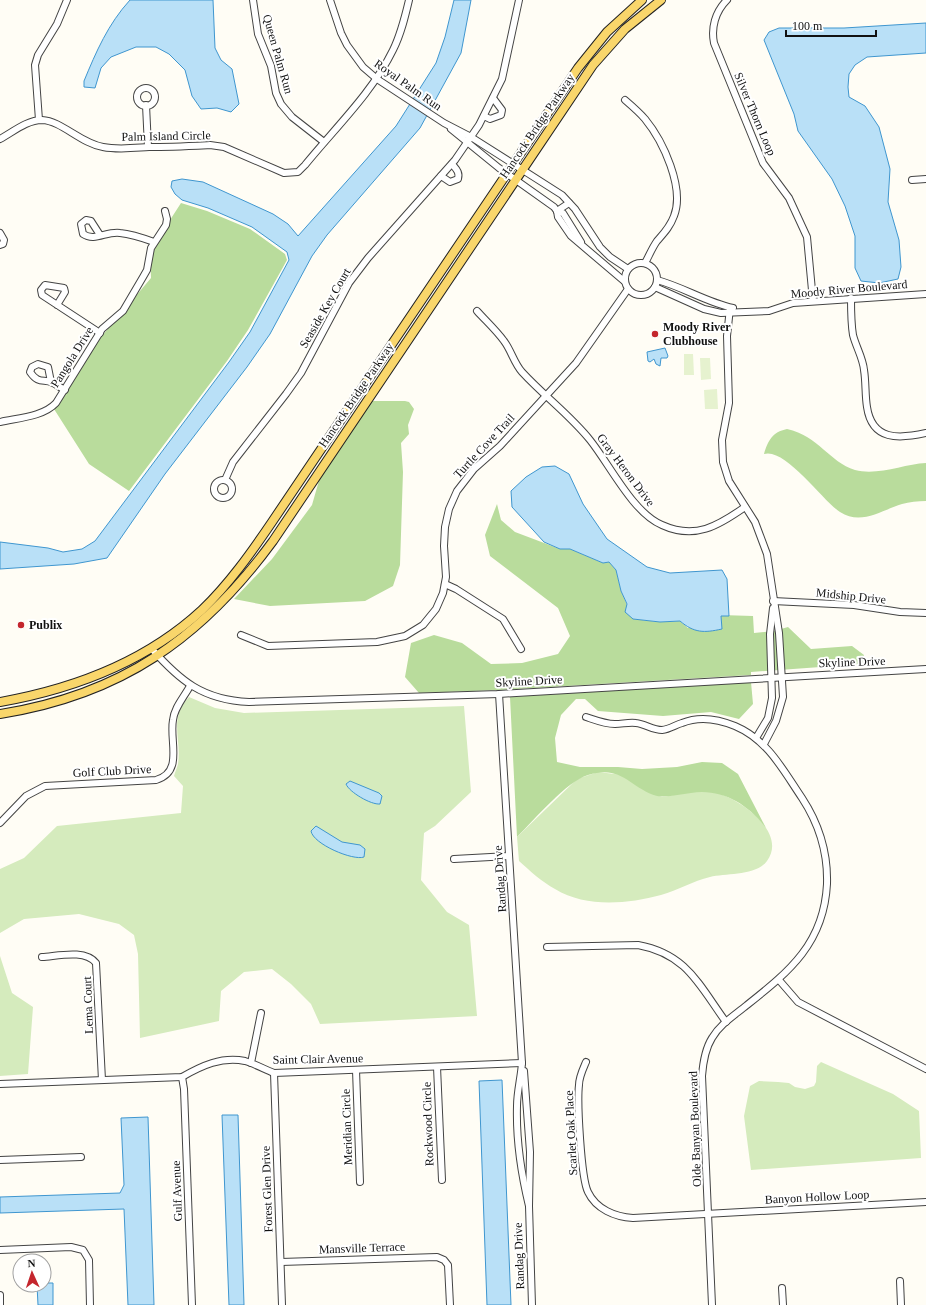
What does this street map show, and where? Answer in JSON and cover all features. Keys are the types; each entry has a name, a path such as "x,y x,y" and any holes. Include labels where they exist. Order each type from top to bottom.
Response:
{"main road":[{"name":"Hancock Bridge Parkway","path":"0,702 27,698 74,684 117,666 150,648 182,627 202,610 240,567 272,522 507,173 592,50 607,32 642,0"},
{"name":"Hancock Bridge Parkway","path":"0,714 54,703 84,693 119,677 158,656 207,618 250,573 600,56 630,25 661,0"}],"street":[{"path":"0,138 27,123 39,120 35,65 38,55 57,24 67,0"},
{"name":"Queen Palm Run","path":"253,0 258,34 271,66 276,93 281,104 292,117 324,142"},
{"name":"Royal Palm Run","path":"330,0 338,27 347,45 363,67 377,79 433,116 523,169"},
{"name":"Palm Island Circle","path":"39,120 52,122 80,139 103,147 122,149 210,145 224,147 284,173 291,174 298,172 377,79 394,49 402,27 408,0"},
{"name":"Seaside Key Court","path":"225,480 233,462 301,373 349,283 368,258 452,164 484,116 502,79 519,0"},
{"name":"Silver Thorn Loop","path":"726,0 720,8 715,20 713,36 714,43 763,163 790,198 807,237 813,301"},
{"path":"484,116 490,118 501,115 502,110 493,98"},
{"path":"625,100 641,114 654,132 664,152 678,190 678,203 672,222 654,246 645,263"},
{"path":"146,105 148,147"},
{"name":"Royal Palm Run","path":"444,123 467,143 516,180"},
{"path":"441,176 450,182 458,179 459,175 457,170 452,164"},
{"path":"523,169 562,195 610,258 628,269"},
{"path":"912,180 926,179"},
{"path":"516,180 554,207 557,211 563,213 574,235 582,246 624,281 628,289 634,294 644,295 649,293 655,287 657,280 652,267 645,263 637,263 628,269 624,281"},
{"path":"557,211 569,203"},
{"name":"Pangola Drive","path":"0,422 37,414 51,408 65,390 100,333 107,324 123,311 147,270 150,252 154,242 166,225 168,218 165,211"},
{"path":"574,235 587,227"},
{"path":"100,235 120,232 154,242"},
{"path":"0,233 4,240 3,244 0,245"},
{"name":"Moody River Boulevard","path":"657,280 673,284 705,300 730,310 750,312 769,311 792,303 926,294"},
{"name":"Moody River Boulevard","path":"655,287 704,309 721,313 730,310"},
{"name":"Turtle Cove Trail","path":"241,635 268,646 377,642 398,639 417,629 428,620 440,602 445,584 445,527 449,509 457,492 470,473 500,446 576,363 628,289"},
{"path":"851,298 853,333 864,368 868,416 874,426 881,432 897,438 926,433"},
{"path":"57,305 100,333"},
{"path":"730,310 727,336 729,403 722,452 723,462 729,482 755,522 767,554 779,633 783,697 778,716 764,744"},
{"name":"Gray Heron Drive","path":"477,311 504,341 522,371 591,441 638,507 649,518 661,525 676,530 692,532 721,524 745,507"},
{"path":"51,382 65,390"},
{"path":"445,584 456,589 503,619 521,649"},
{"path":"756,738 769,712 772,698 773,677 770,634 774,601"},
{"name":"Midship Drive","path":"774,601 854,605 900,612 926,613"},
{"name":"Skyline Drive","path":"150,648 190,686 221,698 249,702 499,694 926,669"},
{"name":"Golf Club Drive","path":"0,823 26,796 45,786 162,778 169,773 173,764 174,715 190,686"},
{"name":"Randag Drive","path":"499,694 522,1063 526,1081 530,1152 528,1206 532,1305"},
{"path":"769,712 778,716"},
{"name":"Olde Banyan Boulevard","path":"586,717 607,723 636,723 660,730 669,729 694,720 712,720 736,726 764,744 778,762 814,818 823,843 827,868 826,896 822,918 806,950 779,980 726,1022 716,1032 708,1046 702,1076 709,1214 709,1270 712,1305"},
{"path":"454,859 509,856"},
{"path":"547,947 638,945 653,947 670,954 690,972 726,1022"},
{"name":"Lema Court","path":"42,957 84,955 93,958 96,963 102,1080"},
{"path":"779,980 798,1002 926,1069"},
{"path":"251,1063 261,1012"},
{"name":"Saint Clair Avenue","path":"0,1084 182,1077 214,1062 236,1060 251,1063 274,1073 522,1063"},
{"name":"Scarlet Oak Place","path":"586,1062 580,1078 578,1094 583,1177 587,1192 594,1201 601,1208 621,1217 709,1214"},
{"name":"Randag Drive","path":"522,1063 517,1105 518,1141 522,1180 528,1206"},
{"name":"Rockwood Circle","path":"437,1067 442,1180"},
{"name":"Meridian Circle","path":"356,1070 360,1182"},
{"name":"Forest Glen Drive","path":"274,1073 282,1305"},
{"name":"Gulf Avenue","path":"182,1077 184,1089 192,1305"},
{"path":"0,1160 81,1157"},
{"name":"Banyon Hollow Loop","path":"709,1214 926,1202"},
{"path":"0,1250 71,1247 83,1250 89,1260 90,1305"},
{"name":"Mansville Terrace","path":"281,1262 437,1257 444,1260 448,1265 450,1305"},
{"path":"900,1281 901,1305"},
{"path":"782,1288 783,1305"},
{"path":"0,1295 0,1305"}],"green space":[{"path":"181,203 207,211 250,229 285,254 287,260 248,330 227,361 129,491 89,464 54,409 101,337 151,278 150,251"},
{"path":"684,354 693,354 694,375 684,375"},
{"path":"700,358 710,358 711,379 701,380"},
{"path":"717,389 718,409 705,409 704,390"},
{"path":"371,401 405,401 409,402 414,409 408,425 409,434 401,443 403,472 400,565 393,586 365,601 270,606 234,599 272,559 312,505 320,477"},
{"path":"787,429 798,432 807,437 838,461 855,470 873,472 926,463 926,501 902,504 871,516 864,517 856,518 840,512 793,466 773,454 764,454 771,438 778,432"},
{"path":"497,504 501,520 515,532 560,549 570,549 603,563 609,562 616,570 621,591 633,619 660,622 680,621 688,628 721,615 753,616 754,633 774,631 788,627 811,649 852,646 864,655 862,664 751,672 751,675 499,690 419,693 405,677 411,643 434,635 462,643 491,664 522,663 558,654 570,636 558,608 490,556 485,535"},
{"path":"751,682 753,704 739,719 711,712 663,716 598,711 585,699 576,699 561,715 555,738 557,762 580,767 618,767 642,769 677,767 702,762 722,763 738,774 766,828 759,819 742,805 723,796 702,792 657,796 618,775 600,772 588,775 570,785 517,837 510,697"},
{"path":"189,697 215,708 244,713 464,706 471,792 435,826 424,833 421,880 447,912 469,925 477,1016 320,1024 311,1004 291,984 272,969 244,972 221,991 219,1021 140,1038 138,954 134,935 119,924 79,914 24,919 0,933 0,869 24,858 57,826 181,813 183,786 174,776 179,755 177,721 183,705"},
{"path":"598,772 623,775 656,795 662,797 692,791 710,791 733,799 756,816 765,827 771,838 772,850 767,861 762,866 748,872 710,877 661,895 634,901 593,902 567,895 555,889 541,880 519,861 517,837 577,779"},
{"path":"0,956 12,993 33,1007 28,1074 0,1076"},
{"path":"821,1062 893,1094 919,1111 921,1158 751,1170 744,1116 750,1086 759,1081 789,1083 795,1087 805,1089 814,1086 816,1082 817,1066"}],"water":[{"path":"130,0 213,0 215,48 221,60 232,69 239,104 231,112 217,108 201,109 192,96 185,70 169,54 156,47 136,47 111,57 101,68 95,88 84,87 84,81 103,39 115,19"},
{"path":"454,0 471,0 461,53 420,128 327,235 312,256 270,334 247,367 165,474 107,558 74,564 0,569 0,542 48,548 63,552 82,549 95,541 250,332 289,260 287,252 252,227 208,208 182,200 175,194 171,187 172,181 182,179 203,182 273,214 288,224 298,236 396,126 436,63 445,37"},
{"path":"926,23 926,53 867,57 855,65 849,74 849,97 865,106 879,127 890,169 888,202 899,240 901,267 898,279 879,283 861,281 855,268 855,236 845,206 832,179 798,131 794,114 764,40 769,32 779,28 844,28"},
{"path":"665,348 668,356 667,358 661,358 660,366 656,364 654,359 650,362 648,361 647,352"},
{"path":"555,466 569,474 583,504 607,539 647,567 670,573 722,570 727,579 729,616 721,616 722,629 700,631 690,628 680,621 660,622 633,619 625,612 627,604 621,591 616,570 609,562 603,563 570,549 560,549 544,542 512,507 511,491 526,477 542,467"},
{"path":"350,781 379,793 382,796 380,804 366,800 351,791 346,784"},
{"path":"316,826 342,842 360,845 365,849 364,857 359,858 343,854 326,846 313,836 311,831"},
{"path":"502,1080 511,1305 487,1305 479,1081"},
{"path":"222,1115 238,1115 244,1305 229,1305"},
{"path":"148,1117 154,1305 128,1305 124,1209 0,1213 0,1197 120,1193 124,1185 121,1118"},
{"path":"53,1283 53,1305 38,1305 37,1293 52,1293"}],"place":[{"name":"Moody River Clubhouse","path":"655,334"},
{"name":"Publix","path":"21,625"}]}
